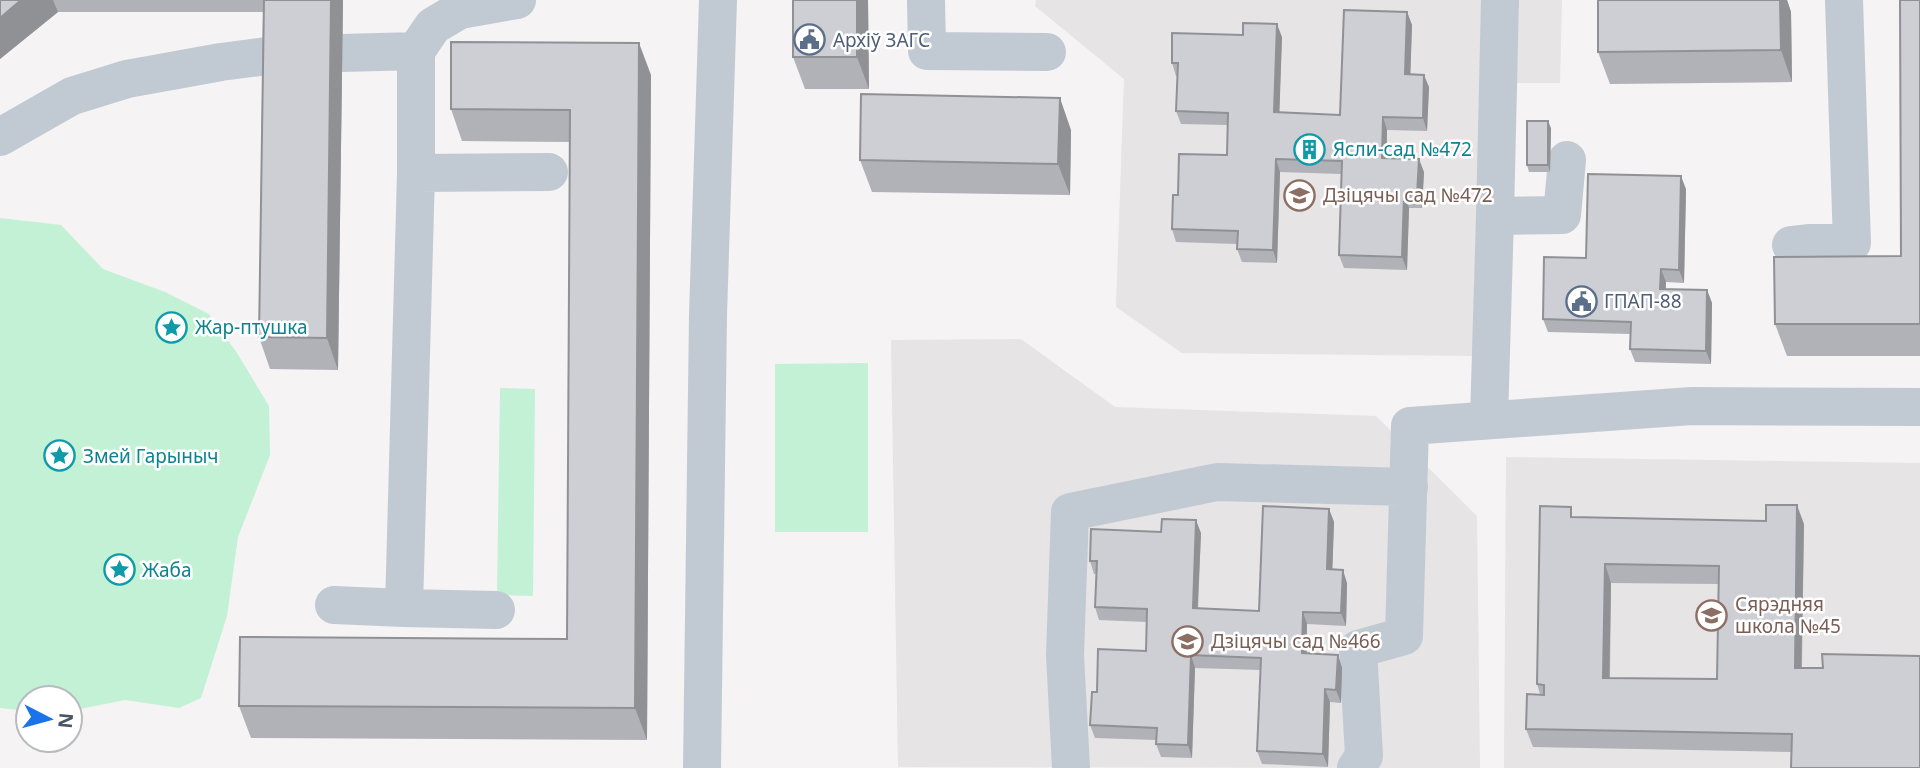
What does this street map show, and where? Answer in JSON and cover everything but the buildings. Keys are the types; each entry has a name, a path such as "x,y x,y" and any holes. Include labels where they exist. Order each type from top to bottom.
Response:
{"lane":[{"path":"404,608 416,173 416,51 433,26 460,10 517,0"},
{"path":"699,0 718,0 708,315 702,768"},
{"path":"926,0 927,51 1046,52"},
{"path":"1489,421 1500,0"},
{"path":"1791,245 1852,243 1844,0"},
{"path":"342,53 416,51"},
{"path":"0,137 72,96 127,79 275,55"},
{"path":"1495,216 1562,215 1567,160"},
{"path":"416,173 549,172"},
{"path":"1356,768 1364,756 1358,649 1404,636 1410,426 1692,406 1920,407"},
{"path":"1070,768 1065,655 1070,512 1216,482 1409,487"},
{"path":"334,605 496,610"}],"shaded area":[{"name":"Дзіцячы сад №472","path":"1036,0 1562,0 1560,83 1482,83 1476,356 1182,353 1116,307 1124,79 1035,6"},
{"name":"Дзіцячы сад №466","path":"1021,339 1115,407 1376,416 1477,516 1480,768 898,767 891,340"},
{"name":"Сярэдняя школа №45","path":"1506,457 1920,463 1920,768 1504,768"}],"green space":[{"path":"0,218 61,225 103,269 165,292 209,314 237,353 269,406 270,455 238,537 227,616 201,698 179,708 125,700 84,708 84,684 14,684 14,710 0,708"},
{"path":"868,363 868,532 775,532 775,364"},
{"path":"500,388 535,389 533,596 497,595"}],"place":[{"name":"Архіў ЗАГС","path":"810,40"},
{"name":"Ясли-сад №472","path":"1310,149"},
{"name":"Дзіцячы сад №472","path":"1300,195"},
{"name":"ГПАП-88","path":"1581,301"},
{"name":"Жар-птушка","path":"172,327"},
{"name":"Змей Гарыныч","path":"60,456"},
{"name":"Жаба","path":"119,570"},
{"name":"Сярэдняя школа №45","path":"1712,615"},
{"name":"Дзіцячы сад №466","path":"1188,641"}]}
